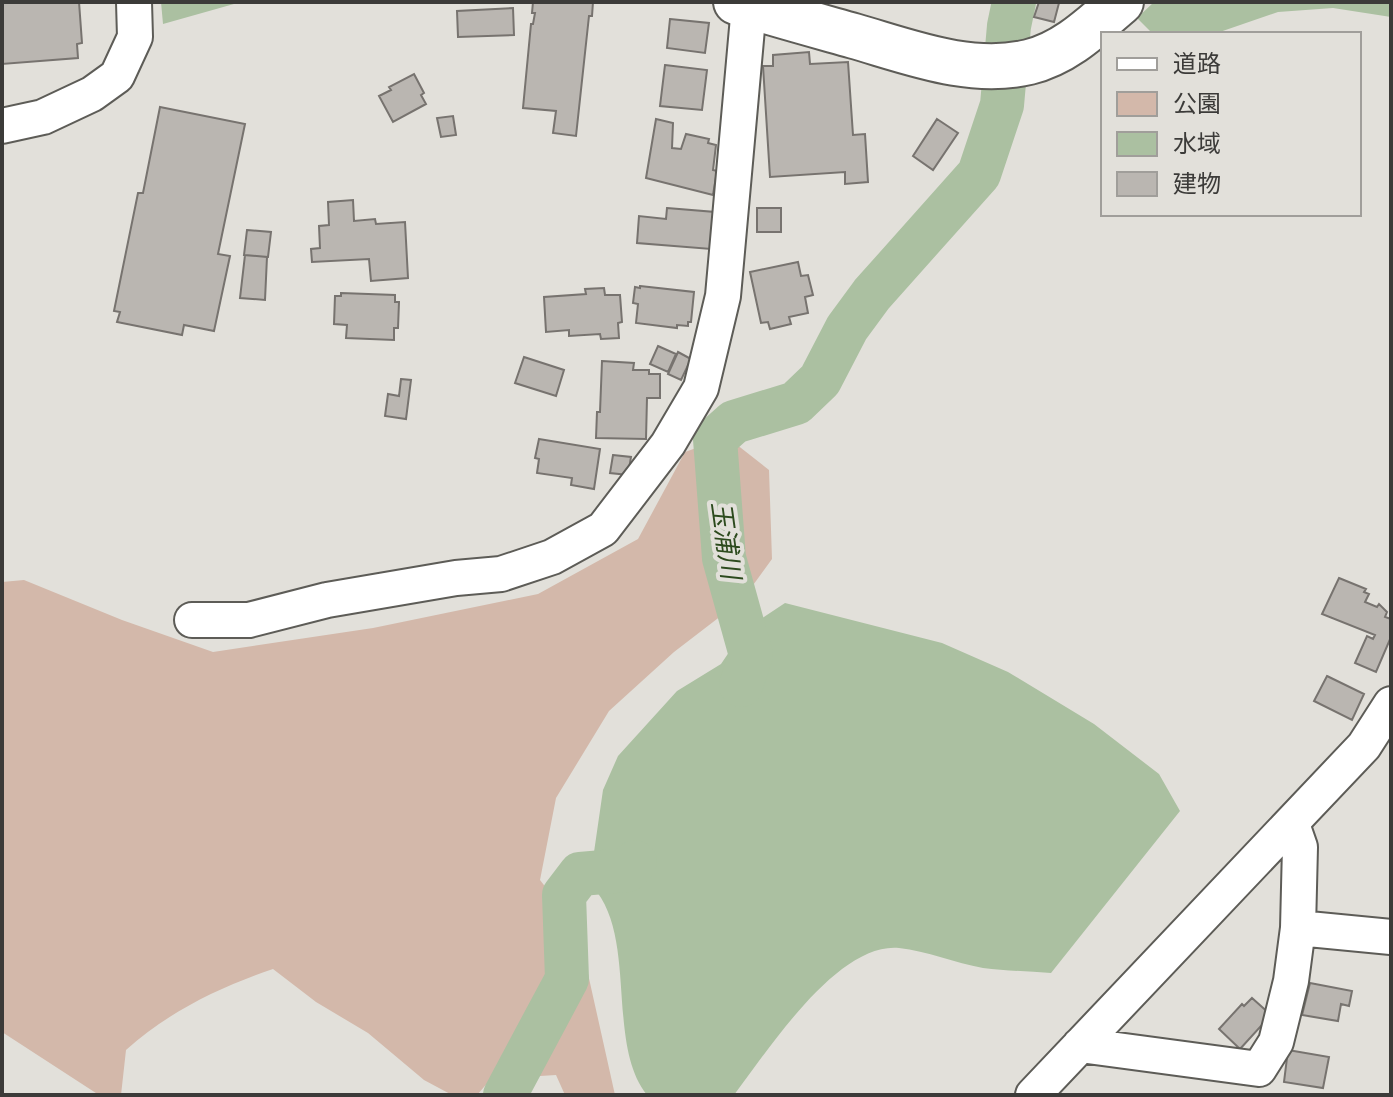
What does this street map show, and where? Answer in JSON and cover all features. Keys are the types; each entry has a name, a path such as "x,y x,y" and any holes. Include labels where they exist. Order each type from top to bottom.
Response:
{"main road":[{"path":"743,4 947,61 986,66 1029,62 1069,46 1121,2"}],"street":[{"path":"2,126 43,117 92,94 117,76 135,37 134,2"},
{"path":"192,620 249,620 327,600 456,578 501,574 552,557 603,529 668,444 701,388 723,296 743,4"},
{"path":"1033,1095 1364,746 1391,704"},
{"path":"1080,1045 1259,1069 1276,1042 1291,981 1298,928 1300,847 1292,824"},
{"path":"1298,928 1391,937"}],"green space":[{"path":"727,437 769,470 772,559 743,599 674,652 609,711 556,798 540,880 578,929 615,1095 565,1095 556,1075 491,1079 477,1095 452,1095 424,1080 368,1033 316,1002 273,969 195,1002 142,1036 126,1050 121,1095 99,1095 2,1032 2,582 24,580 122,620 213,652 373,628 538,594 638,539 685,452"}],"water":[{"path":"161,2 241,2 163,24"},
{"path":"1154,2 1391,2 1391,17 1333,8 1278,12 1220,32 1151,32 1137,18"},
{"path":"785,603 942,643 1008,672 1094,724 1159,774 1180,811 1051,973 983,968 899,948 875,951 852,962 806,1003 734,1095 647,1095 635,1074 628,1050 616,939 609,914 595,889 580,874 593,859 603,790 618,756 677,691 721,664 744,630"}],"building":[{"path":"2,2 79,2 82,43 77,44 78,58 2,64"},
{"path":"533,2 593,2 576,136 553,133 556,111 523,108 531,24 535,13 532,13"},
{"path":"1039,2 1059,3 1054,22 1034,17"},
{"path":"513,8 514,35 458,37 457,11"},
{"path":"670,19 709,23 705,53 667,48"},
{"path":"809,52 810,64 848,62 853,135 865,134 868,182 845,184 845,172 770,177 763,66 773,66 773,55"},
{"path":"665,65 707,70 702,110 660,106"},
{"path":"414,74 426,104 393,122 379,96"},
{"path":"160,107 245,124 218,254 230,256 214,331 184,325 182,335 117,322 120,312 114,311 138,193 143,193"},
{"path":"453,116 456,135 441,137 437,118"},
{"path":"656,119 673,123 672,148 681,149 686,134 709,139 708,143 716,145 713,170 717,171 713,195 646,178"},
{"path":"937,119 958,133 933,170 913,156"},
{"path":"353,200 354,221 375,219 376,224 405,222 408,278 371,281 369,259 312,262 311,249 320,248 319,226 329,225 328,202"},
{"path":"667,208 715,212 711,249 637,243 639,216 666,219"},
{"path":"757,208 781,208 781,232 757,232"},
{"path":"247,230 271,232 268,257 244,255"},
{"path":"245,255 267,257 265,300 240,298"},
{"path":"798,262 801,276 808,275 813,295 805,297 808,313 789,317 791,324 770,329 768,322 761,323 750,272"},
{"path":"635,287 694,292 688,326 677,325 677,328 636,323 638,304 633,303"},
{"path":"604,288 605,295 620,295 622,322 618,323 619,338 601,339 600,334 569,336 569,330 546,332 544,297 586,294 585,289"},
{"path":"341,293 395,295 395,302 399,302 398,328 394,328 394,340 346,338 347,325 334,324 335,296 341,296"},
{"path":"658,346 676,354 668,372 650,364"},
{"path":"678,352 691,359 681,380 668,374"},
{"path":"524,357 564,370 556,396 515,383"},
{"path":"602,361 634,363 633,370 660,374 660,398 647,398 646,439 596,438"},
{"path":"401,379 411,380 406,419 385,416 388,394 399,396"},
{"path":"539,439 600,449 594,489 571,485 572,478 537,473 539,459 535,458"},
{"path":"613,455 631,457 628,475 610,473"},
{"path":"1339,578 1366,589 1364,592 1369,594 1365,602 1377,607 1379,604 1387,612 1385,617 1391,619 1391,637 1376,672 1355,663 1367,636 1373,639 1375,635 1322,614"},
{"path":"1327,676 1364,694 1352,720 1314,701"},
{"path":"1310,983 1352,991 1349,1006 1341,1004 1338,1021 1302,1015"},
{"path":"1252,998 1271,1015 1240,1049 1219,1029 1242,1004 1244,1006"},
{"path":"1288,1050 1329,1057 1323,1088 1284,1082"}],"waterway":[{"name":"玉浦川","path":"741,685 751,655 724,558 715,439 734,422 796,403 820,380 847,328 872,294 979,174 1002,105 1014,2"},
{"name":"玉浦川","path":"505,1095 567,979 564,895 580,874 627,870 635,862"}]}
